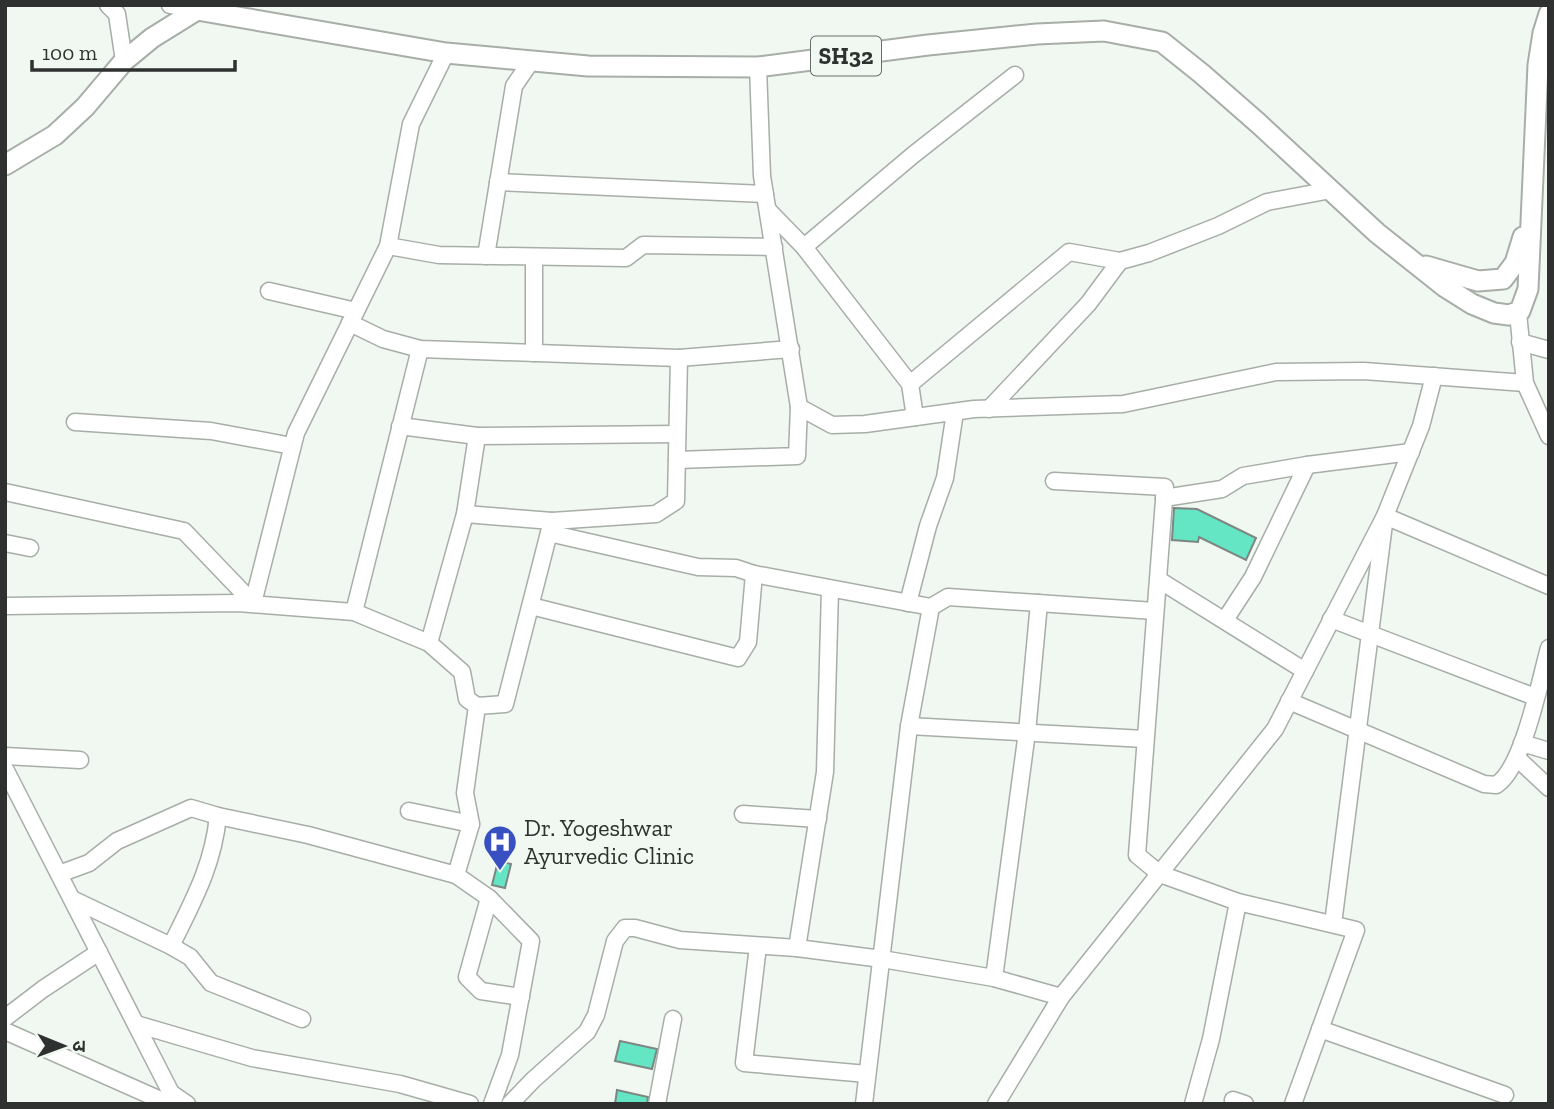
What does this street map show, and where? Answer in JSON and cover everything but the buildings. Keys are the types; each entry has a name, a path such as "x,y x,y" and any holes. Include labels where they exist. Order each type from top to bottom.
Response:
{"main road":[{"path":"5,165 55,135 85,107 124,61 152,38 197,10"},
{"name":"SH32","path":"197,10 446,53 588,66 758,67 928,45 1037,34 1104,31 1162,42 1212,82 1377,233 1415,263 1472,304 1501,315 1518,313"},
{"path":"1532,205 1518,257 1496,292 1499,303 1506,310 1518,313 1524,306 1528,289 1540,48 1549,14"},
{"path":"1415,263 1479,281 1503,279"}],"street":[{"path":"108,5 117,14 124,61"},
{"path":"170,5 197,10"},
{"path":"253,603 296,433 388,246 411,124 446,53"},
{"path":"486,256 514,86 532,60"},
{"path":"677,460 797,456 799,407 762,176 758,67"},
{"path":"804,247 913,155 1015,75"},
{"path":"498,182 766,202 910,384 915,417"},
{"path":"910,384 1069,252 1119,261 1149,253 1218,226 1267,202 1331,190"},
{"path":"388,246 439,255 626,258 643,245 774,247"},
{"path":"534,257 534,353"},
{"path":"989,409 1088,304 1119,261"},
{"path":"269,290 353,317 383,339 420,349 679,358 791,349"},
{"path":"1518,313 1525,383 1549,436"},
{"path":"1520,342 1549,350"},
{"path":"354,612 420,349"},
{"path":"551,527 656,514 676,501 679,358"},
{"path":"799,407 832,425 989,409 1123,404 1276,372 1364,371 1525,383"},
{"path":"996,1104 1061,997 1275,729 1385,516 1421,426 1434,376"},
{"path":"908,603 928,526 945,478 955,412"},
{"path":"75,422 211,431 292,446"},
{"path":"400,426 477,436 677,435"},
{"path":"429,643 464,514 477,436"},
{"path":"1164,498 1222,489 1243,476 1411,452"},
{"path":"1224,620 1253,577 1307,465"},
{"path":"1054,481 1165,487 1137,855 1160,874 1238,902 1356,930 1293,1104"},
{"path":"5,492 184,531 253,603"},
{"path":"464,514 551,527 698,567 736,568 754,575 931,607 948,597 1155,611"},
{"path":"1385,516 1549,586"},
{"path":"1333,924 1385,516"},
{"path":"5,606 253,603 354,612 429,643 462,672 467,699 477,706 505,704 551,527"},
{"path":"5,543 30,548"},
{"path":"530,606 738,658 748,642 754,575"},
{"path":"1159,580 1304,671"},
{"path":"797,948 825,772 830,589"},
{"path":"994,978 1027,733 1038,603"},
{"path":"864,1104 909,726 931,607"},
{"path":"1331,619 1535,698"},
{"path":"1289,701 1489,785 1496,785 1503,780 1519,750 1549,648"},
{"path":"456,875 471,824 465,793 477,706"},
{"path":"909,726 1145,739"},
{"path":"1519,750 1549,751"},
{"path":"1519,750 1549,788"},
{"path":"5,756 80,761"},
{"path":"5,769 135,1024 167,1100"},
{"path":"59,874 89,863 117,841 191,808 308,835 456,875 489,898 531,941 510,1055 492,1104"},
{"path":"409,810 471,824"},
{"path":"743,814 818,819"},
{"path":"171,946 201,884 215,846 218,816"},
{"path":"489,898 467,977 481,991 520,997"},
{"path":"72,899 190,957 211,983 302,1018"},
{"path":"1193,1104 1211,1039 1238,902"},
{"path":"510,1104 587,1032 596,1015 615,942 621,930 630,927 680,940 797,948 882,959 994,978 1061,997"},
{"path":"758,946 744,1063 867,1074"},
{"path":"5,1018 99,952"},
{"path":"657,1104 673,1020"},
{"path":"135,1024 252,1059 400,1084 470,1104"},
{"path":"1320,1028 1505,1095"},
{"path":"5,1031 167,1100 187,1104"}],"place":[{"name":"Dr. Yogeshwar Ayurvedic Clinic","path":"500,872"}]}
